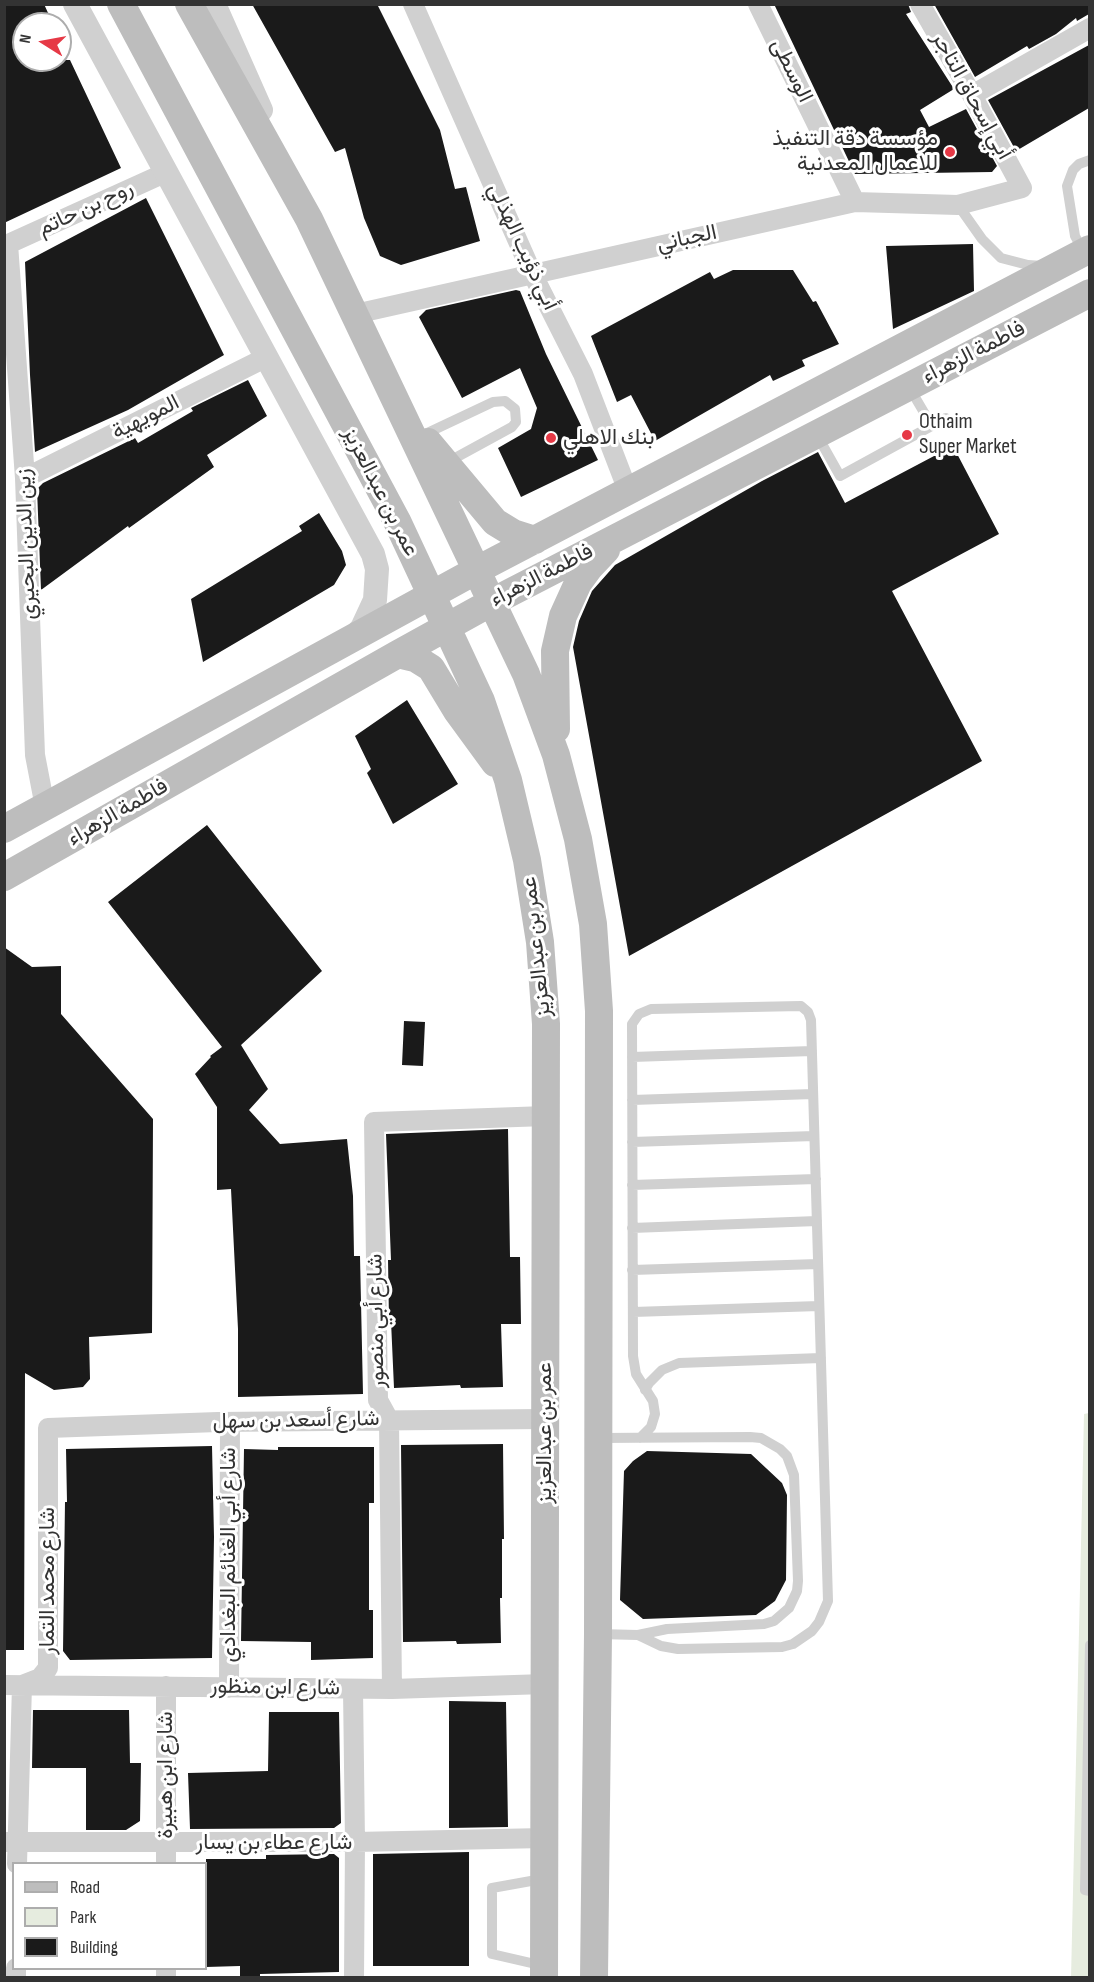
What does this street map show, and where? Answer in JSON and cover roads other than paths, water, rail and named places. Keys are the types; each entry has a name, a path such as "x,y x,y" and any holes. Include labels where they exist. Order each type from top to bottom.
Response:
{"main road":[{"path":"189,4 309,219 526,674 556,755 578,839 597,967 599,1054 598,1634 594,1977"},
{"name":"عمر بن عبدالعزيز","path":"121,7 397,521 481,701 508,780 527,860 540,942 546,1024 544,1972"},
{"path":"4,829 477,570 1079,256"},
{"name":"فاطمة الزهراء","path":"4,877 492,602 1089,293"},
{"path":"401,410 495,522 513,533 535,540"},
{"path":"556,755 554,669 563,616 574,591 589,568 618,537"},
{"path":"398,654 415,658 430,668 461,718 508,780"}],"street":[{"name":"عمر بن عبدالعزيز","path":"75,4 374,554 377,569 375,600 362,628 352,640"},
{"path":"214,4 309,219"},
{"name":"أبي ذؤيب الهذلي","path":"413,4 532,273 583,374 628,491"},
{"name":"الوسطى","path":"758,4 855,202"},
{"name":"أبي إسحاق التاجر","path":"920,4 1022,188"},
{"path":"972,95 1089,28"},
{"name":"روح بن حاتم","path":"6,245 167,172"},
{"name":"الجباني","path":"355,314 855,202 958,205 1022,188"},
{"name":"زين الدين البحيري","path":"6,245 25,478 34,755 45,807"},
{"name":"المويهية","path":"25,478 267,357"},
{"name":"شارع أبي منصور","path":"392,1689 389,1420 378,1400 374,1122 546,1116"},
{"name":"شارع أسعد بن سهل","path":"48,1428 230,1422 544,1419"},
{"name":"شارع أبي الغنائم البغدادي","path":"229,1688 230,1422"},
{"name":"شارع محمد التمار","path":"17,1862 11,1842 13,1685 40,1678 48,1668 48,1428"},
{"name":"شارع ابن منظور","path":"13,1685 392,1689 545,1684"},
{"name":"شارع ابن هبيرة","path":"166,1686 166,1862"},
{"path":"353,1689 354,1977"},
{"name":"شارع عطاء بن يسار","path":"11,1842 355,1842 544,1838"}],"lane":[{"path":"958,205 982,239 1001,258 1028,265 1079,256 1067,186 1073,170 1079,164 1089,160"},
{"path":"909,387 932,426"},
{"path":"422,435 499,400 506,401 515,409 516,422 512,427 445,463"},
{"path":"817,434 840,476 946,418"},
{"path":"638,1635 661,1646 678,1649 782,1647 803,1638 819,1622 828,1601 812,1051 810,1016 805,1009 797,1005 651,1009 639,1014 632,1024 634,1365 640,1383 653,1401 655,1414 651,1427 640,1438"},
{"path":"632,1057 812,1051"},
{"path":"632,1100 813,1094"},
{"path":"632,1142 814,1136"},
{"path":"632,1185 816,1179"},
{"path":"632,1228 817,1221"},
{"path":"632,1270 818,1264"},
{"path":"633,1312 819,1306"},
{"path":"645,1390 662,1370 679,1363 821,1358"},
{"path":"598,1438 750,1437 760,1438 780,1449 786,1456 794,1475 798,1581 794,1600 789,1608 774,1621 764,1624 667,1629 638,1635 598,1634"},
{"path":"1089,1645 1089,1813 1085,1890 1089,1891"},
{"path":"544,1879 492,1888 492,1954 544,1972"}],"place":[{"name":"مؤسسة دقة التنفيذ للاعمال المعدنية","path":"950,152"},
{"name":"Othaim Super Market","path":"907,435"},
{"name":"بنك الاهلي","path":"551,438"}]}
